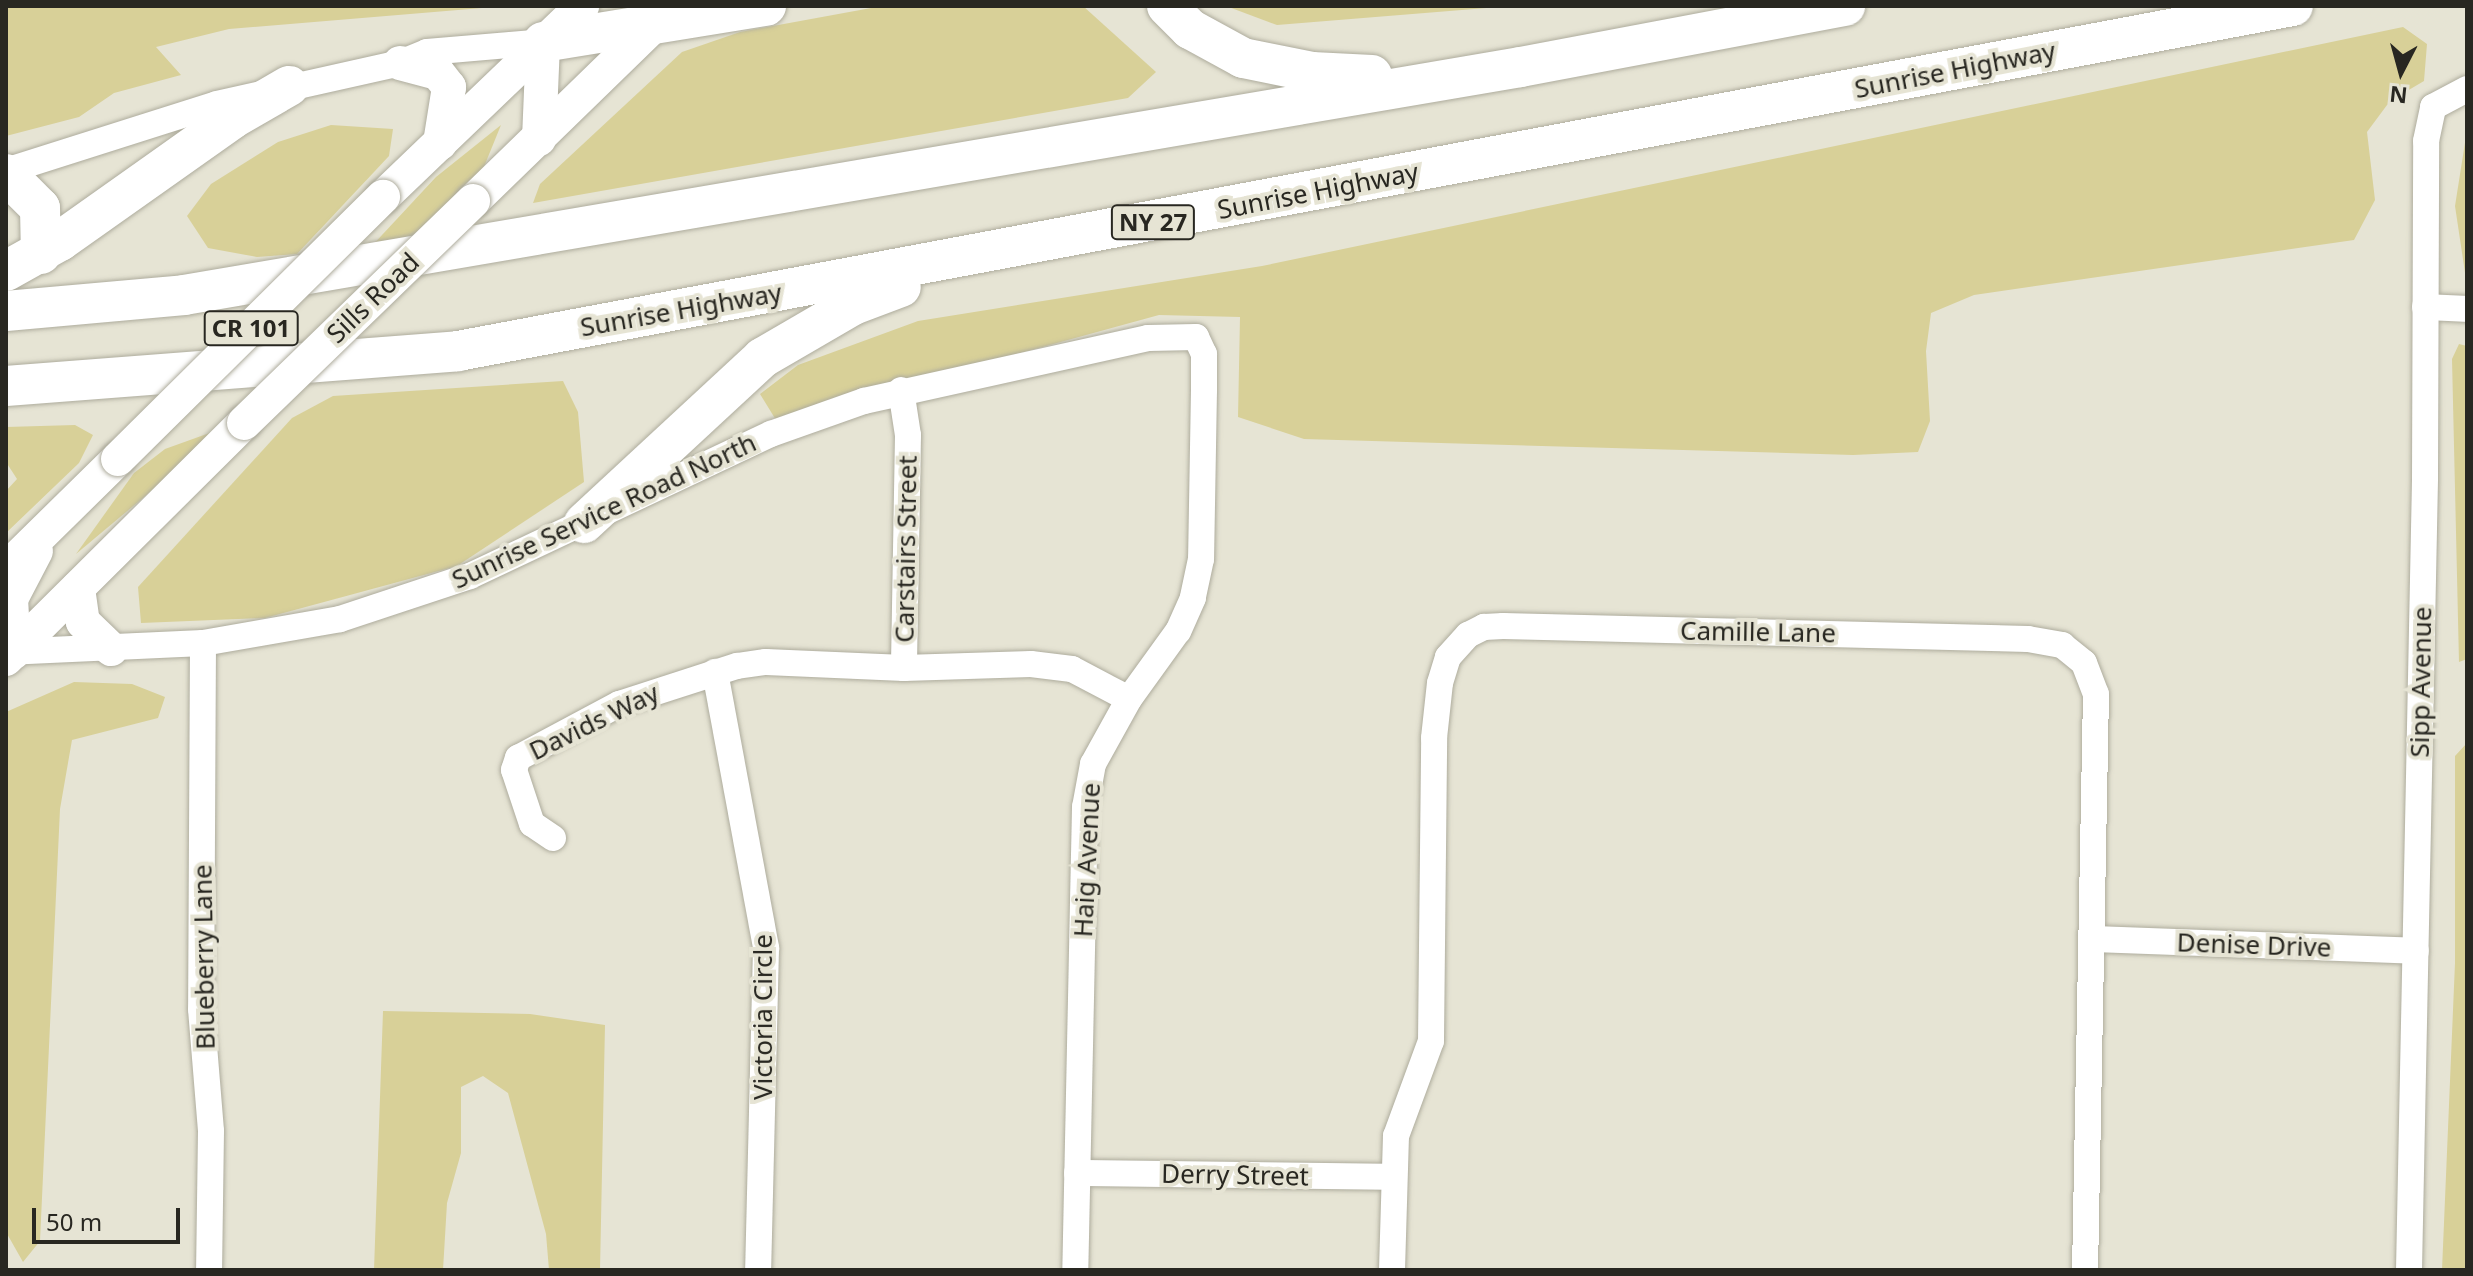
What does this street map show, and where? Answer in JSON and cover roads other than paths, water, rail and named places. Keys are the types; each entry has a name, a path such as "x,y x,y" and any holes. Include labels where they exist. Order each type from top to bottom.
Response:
{"highway":[{"path":"543,42 665,15 766,6"},
{"path":"1167,6 1190,29 1225,51 1312,72 1374,75 1521,67"},
{"path":"6,311 184,295 1521,67 1845,6"},
{"name":"Sunrise Highway","path":"6,386 458,351 983,255 2293,6"},
{"path":"6,271 41,254 289,86"},
{"path":"6,173 40,208 41,254"},
{"path":"584,523 762,358 853,305 983,255"}],"main road":[{"name":"CR 101","path":"6,569 383,197 582,6"},
{"name":"Sills Road","path":"9,654 665,15"},
{"path":"539,139 543,42"},
{"path":"400,63 438,73 449,87 440,143"},
{"path":"9,654 11,599 52,524"},
{"path":"78,588 83,622 111,649"}],"street":[{"path":"6,173 289,86 400,63 467,44 543,42"},
{"name":"Sipp Avenue","path":"2409,1270 2427,126 2441,99 2467,89"},
{"path":"2425,307 2467,309"},
{"name":"Sunrise Service Road North","path":"9,654 203,643 295,629 387,605 470,576 771,434 901,390 1148,338 1196,337"},
{"name":"Haig Avenue","path":"1075,1270 1085,807 1093,764 1129,699 1178,631 1193,598 1201,559 1204,354 1196,337"},
{"name":"Carstairs Street","path":"901,390 908,435 904,668 1059,667 1093,677 1129,699"},
{"name":"Camille Lane","path":"1392,1270 1396,1136 1431,1041 1434,738 1440,683 1448,657 1468,635 1484,627 2028,639 2062,645 2084,663 2096,694 2085,1270"},
{"name":"Blueberry Lane","path":"203,643 201,1009 211,1131 209,1270"},
{"name":"Davids Way","path":"553,838 532,824 514,770 518,758 619,704 715,672 766,662 904,668"},
{"name":"Victoria Circle","path":"715,672 766,948 758,1270"},
{"name":"Denise Drive","path":"2093,939 2416,951"},
{"name":"Derry Street","path":"1077,1173 1393,1177"}]}
